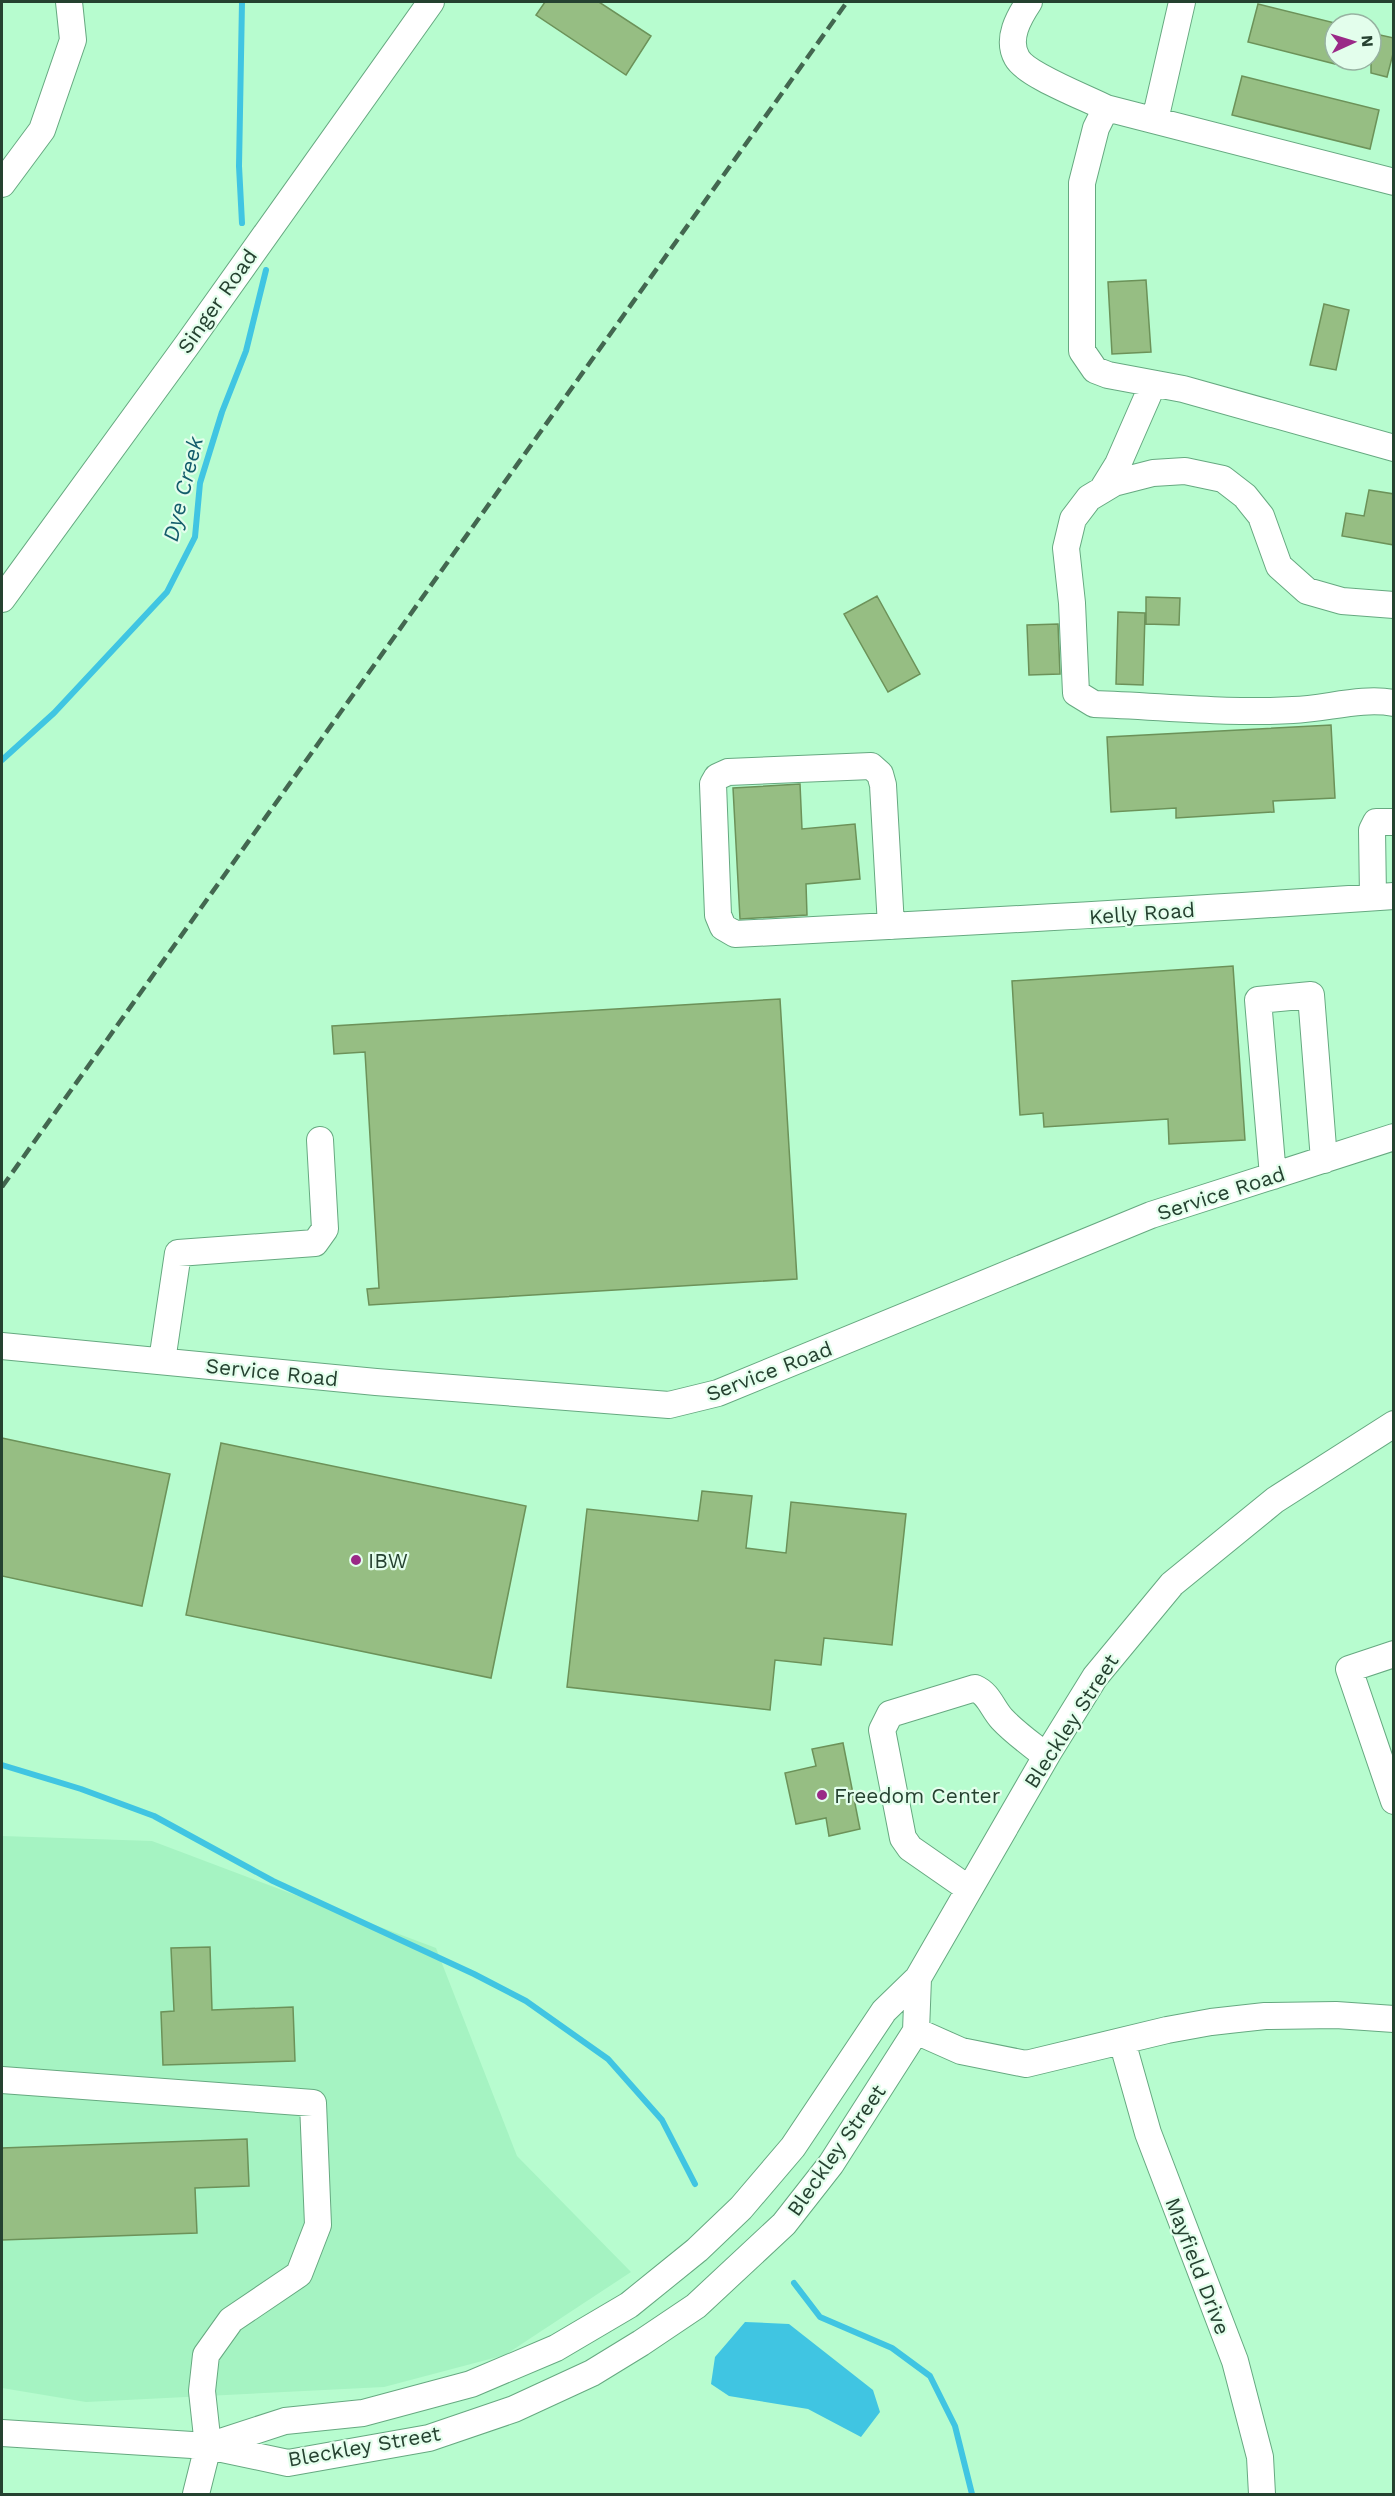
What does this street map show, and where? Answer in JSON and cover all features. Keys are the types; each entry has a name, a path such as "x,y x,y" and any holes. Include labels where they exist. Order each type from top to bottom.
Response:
{"street":[{"path":"2,184 42,130 73,40 69,2"},
{"name":"Singer Road","path":"2,599 187,345 431,2"},
{"path":"1029,2 1012,36 1017,58 1034,73 1106,108 1394,182"},
{"path":"1155,120 1182,2"},
{"path":"1106,108 1095,128 1082,183 1082,351 1095,370 1108,375 1183,389 1394,448"},
{"path":"1102,490 1118,464 1153,384"},
{"path":"1394,604 1342,601 1307,591 1279,566 1261,516 1245,496 1222,479 1185,471 1153,473 1114,483 1089,498 1074,519 1066,548 1072,603 1076,693 1094,704 1293,710 1378,700 1394,703"},
{"name":"Kelly Road","path":"891,926 884,785 880,774 871,765 728,772 717,777 713,784 718,915 723,927 735,934 1099,916 1384,897"},
{"path":"1384,897 1372,830 1376,822 1394,822"},
{"path":"1273,1176 1258,1000 1311,995 1324,1160"},
{"name":"Service Road","path":"2,1346 376,1382 669,1405 718,1393 1151,1215 1394,1137"},
{"path":"162,1361 178,1253 315,1243 325,1228 320,1140"},
{"name":"Bleckley Street","path":"208,2446 285,2421 363,2413 471,2384 556,2348 629,2304 697,2250 741,2208 793,2147 884,2011 918,1978 1046,1756 1095,1677 1172,1584 1275,1500 1394,1424"},
{"path":"1394,1654 1349,1669 1394,1801"},
{"path":"969,1889 918,1854 903,1838 882,1730 885,1722 890,1714 975,1688 984,1692 1000,1718 1010,1728 1046,1756"},
{"name":"Bleckley Street","path":"2,2433 208,2446 288,2463 429,2438 514,2409 592,2373 696,2306 784,2224 831,2164 916,2031 918,1978"},
{"path":"916,2031 961,2051 1026,2064 1211,2022 1265,2016 1336,2015 1394,2019"},
{"name":"Mayfield Drive","path":"1122,2041 1148,2133 1235,2361 1260,2457 1262,2494"},
{"path":"2,2080 313,2103 318,2225 299,2274 231,2320 206,2355 202,2391 208,2446 196,2494"}],"shaded area":[{"path":"2,1836 152,1841 436,1948 517,2156 631,2272 505,2355 384,2387 86,2402 2,2388"}],"water":[{"path":"745,2322 789,2324 873,2390 880,2412 861,2437 808,2409 729,2396 711,2384 715,2357"}],"building":[{"path":"545,2 599,2 651,36 626,75 536,15"},
{"path":"1258,4 1323,20 1323,61 1248,42"},
{"path":"1383,36 1394,38 1394,50 1387,77 1371,73 1383,72"},
{"path":"1242,76 1379,110 1370,149 1232,115"},
{"path":"1146,280 1151,352 1112,354 1108,282"},
{"path":"1324,304 1349,310 1336,370 1310,365"},
{"path":"1369,490 1394,494 1394,545 1342,536 1346,513 1364,516"},
{"path":"877,596 920,674 888,692 844,614"},
{"path":"1146,597 1180,598 1179,625 1146,624"},
{"path":"1118,612 1145,613 1143,685 1116,684"},
{"path":"1058,624 1060,674 1029,675 1027,625"},
{"path":"1331,725 1335,798 1273,801 1274,812 1176,818 1176,808 1111,812 1107,737"},
{"path":"800,784 802,829 855,824 860,879 806,884 807,915 740,919 733,788"},
{"path":"1233,966 1245,1140 1169,1144 1168,1119 1044,1127 1043,1113 1020,1115 1012,981"},
{"path":"780,999 797,1279 369,1305 367,1289 379,1288 365,1052 334,1054 332,1026"},
{"path":"2,1438 170,1474 142,1606 2,1576"},
{"name":"IBW","path":"221,1443 526,1506 491,1678 186,1615"},
{"path":"702,1491 752,1496 746,1548 786,1553 791,1502 906,1514 892,1645 824,1638 821,1665 775,1660 770,1710 567,1687 587,1509 698,1521"},
{"name":"Freedom Center","path":"843,1743 860,1829 829,1836 826,1818 796,1824 785,1773 816,1766 812,1749"},
{"path":"210,1947 212,2010 293,2007 295,2061 163,2065 161,2012 174,2011 171,1948"},
{"path":"247,2139 249,2186 195,2188 197,2233 2,2240 2,2148"}],"waterway":[{"name":"Dye Creek","path":"242,2 239,166 242,223"},
{"name":"Dye Creek","path":"2,760 54,713 167,592 195,537 200,483 222,412 246,351 266,270"},
{"path":"2,1765 81,1789 154,1816 273,1881 474,1974 526,2001 608,2059 662,2120 695,2184"},
{"path":"794,2283 820,2317 892,2348 930,2376 955,2426 972,2494"}],"railway":[{"path":"2,1187 847,2"}],"place":[{"name":"IBW","path":"356,1560"},
{"name":"Freedom Center","path":"822,1795"}]}
